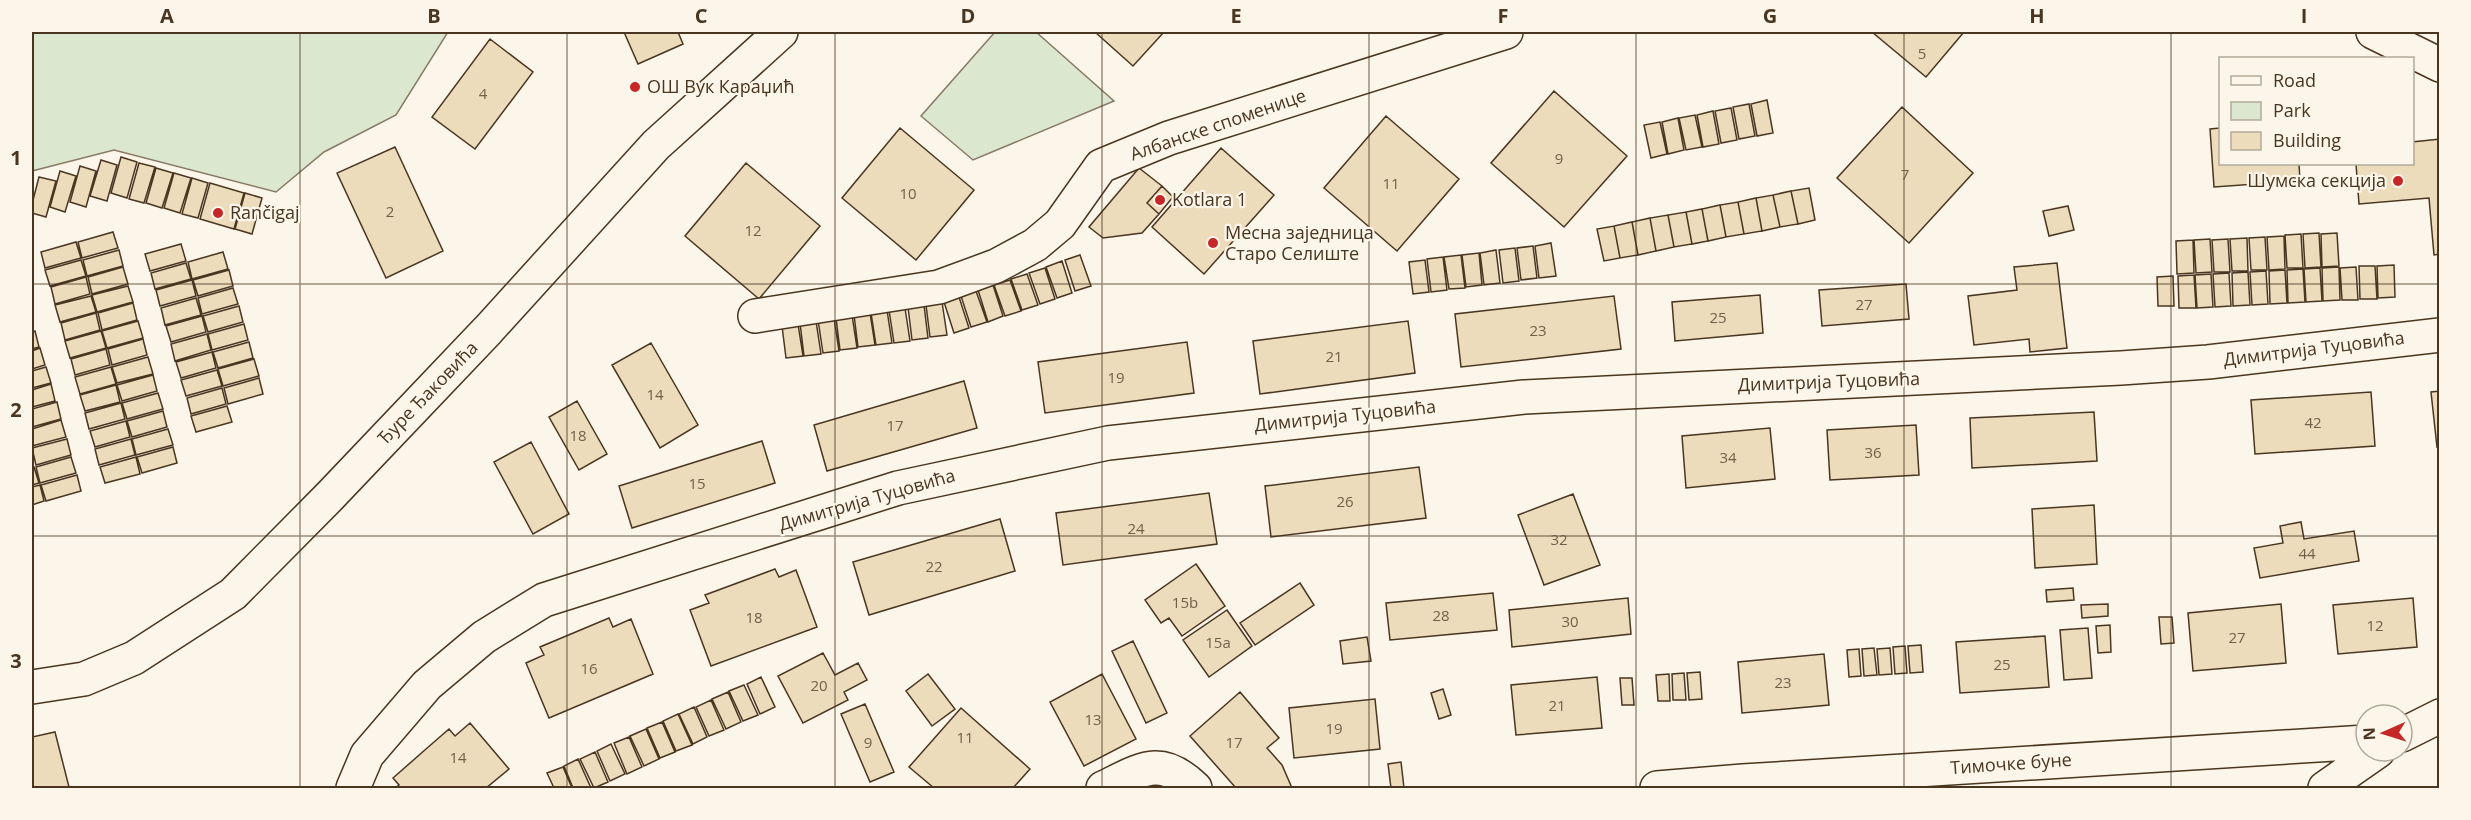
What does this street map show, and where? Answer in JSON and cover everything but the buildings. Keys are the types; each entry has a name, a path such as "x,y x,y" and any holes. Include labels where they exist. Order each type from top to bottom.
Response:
{"street":[{"name":"Ђуре Ђаковића","path":"32,687 84,679 135,658 233,594 488,330 656,145 781,32"},
{"name":"Албанске споменице","path":"756,316 939,287 996,266 1035,245 1060,224 1101,166 1168,138 1506,32"},
{"path":"2373,32 2439,65"},
{"name":"Димитрија Туцовића","path":"353,789 367,755 427,684 484,637 544,600 898,488 996,466 1108,443 1524,396 2121,368 2208,362 2439,335"},
{"path":"2414,729 2439,716"},
{"name":"Тимочке буне","path":"1657,789 1743,781 2354,742"},
{"path":"2325,789 2361,763"},
{"path":"1103,789 1140,770 1160,767 1182,775 1195,789"}],"green space":[{"path":"32,32 448,32 396,115 324,152 276,192 114,150 32,171"},
{"path":"995,32 1036,32 1114,101 973,160 921,116"}],"place":[{"name":"ОШ Вук Караџић","path":"635,87"},
{"name":"Шумска секција","path":"2398,181"},
{"name":"Kotlara 1","path":"1160,200"},
{"name":"Rančigaj","path":"218,213"},
{"name":"Месна заједница Старо Селиште","path":"1213,243"}]}
